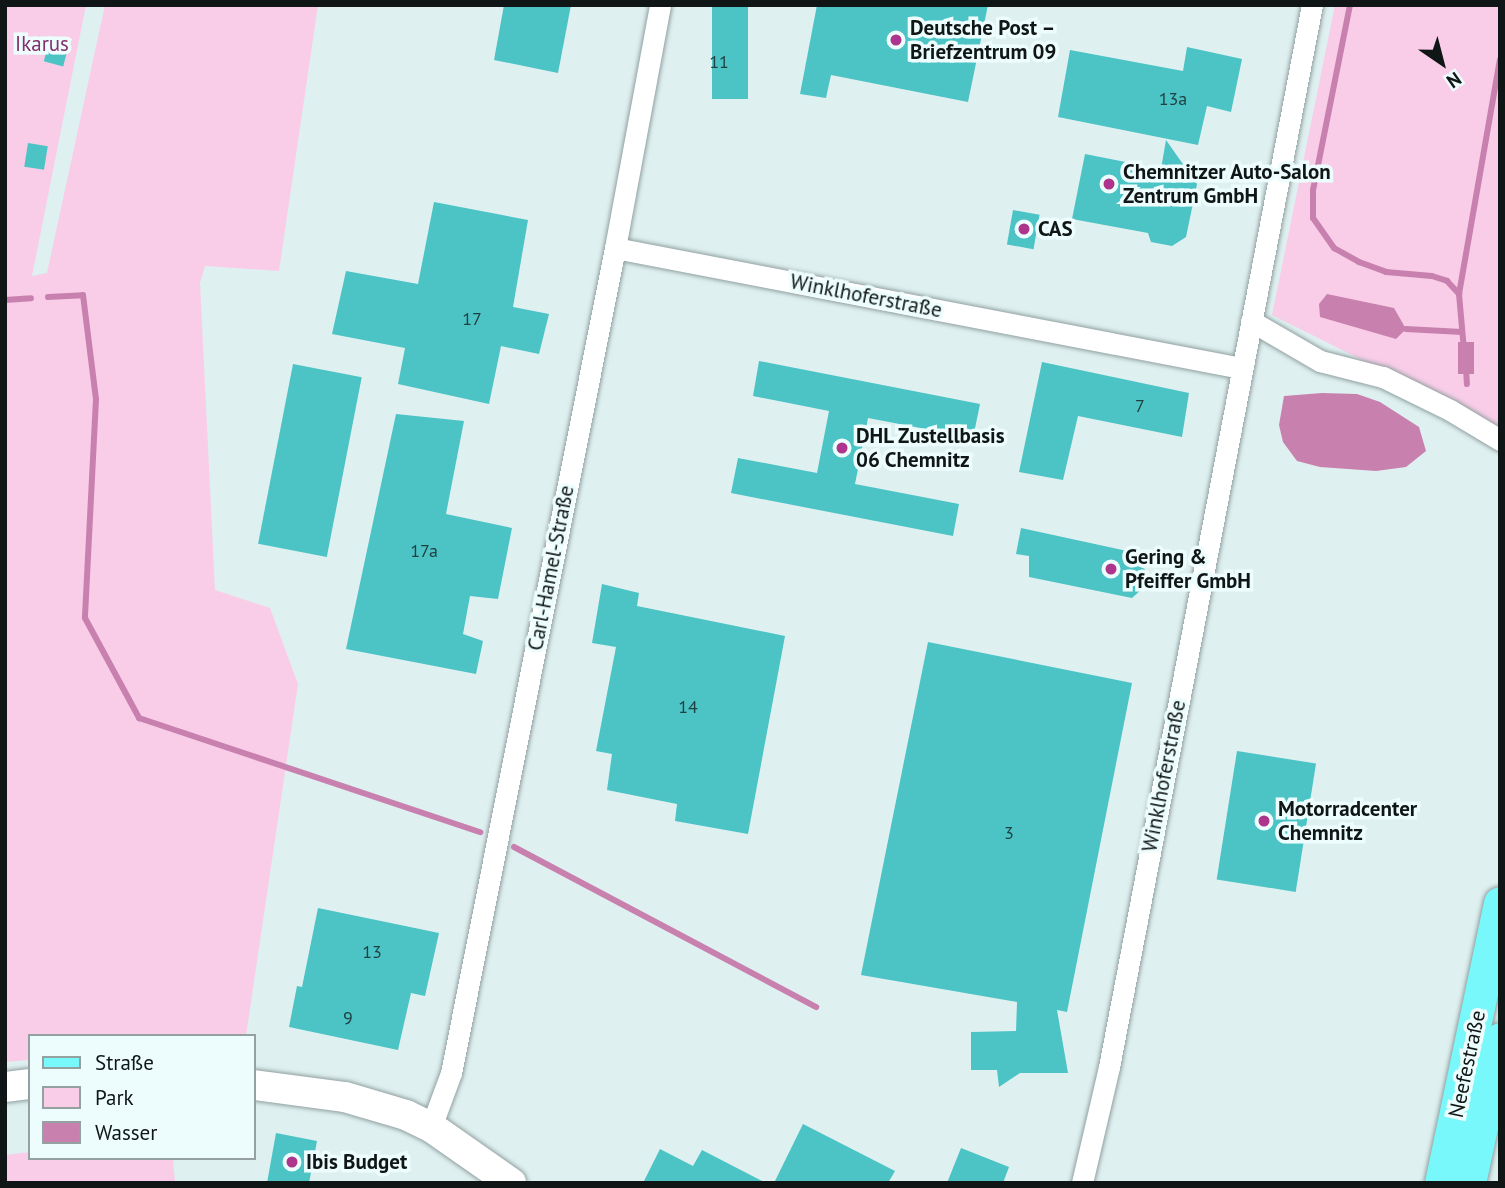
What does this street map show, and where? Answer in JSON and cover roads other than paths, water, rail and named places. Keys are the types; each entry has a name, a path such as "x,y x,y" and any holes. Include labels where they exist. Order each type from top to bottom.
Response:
{"main road":[{"name":"Neefestraße","path":"1441,1183 1500,903"},
{"name":"Neefestraße","path":"1469,1183 1500,1039"},
{"path":"5,1087 28,1084"},
{"path":"256,1085 345,1097 380,1106 431,1127 510,1183"}],"street":[{"name":"Carl-Hamel-Straße","path":"431,1127 451,1073 615,248 660,5"},
{"name":"Winklhoferstraße","path":"1082,1183 1109,1067 1312,5"},
{"name":"Winklhoferstraße","path":"615,248 1241,368"},
{"path":"1251,321 1320,361 1383,377 1450,410 1500,440"}],"water":[{"path":"1327,294 1394,308 1406,329 1396,339 1320,317 1319,304"},
{"path":"1458,342 1474,342 1474,374 1458,374"},
{"path":"1357,394 1380,402 1419,427 1426,451 1406,467 1376,471 1320,467 1297,461 1283,442 1279,425 1284,396"}],"waterway":[{"path":"1350,5 1313,190 1313,218 1334,248 1359,262 1386,272 1432,276 1447,281 1459,294 1464,350"},
{"path":"1459,294 1500,60"},
{"path":"48,297 83,295 96,399 85,618 139,718 480,832"},
{"path":"5,300 31,298"},
{"path":"1406,329 1462,332"},
{"path":"1466,367 1467,384"},
{"path":"514,847 816,1007"}],"place":[{"name":"Deutsche Post – Briefzentrum 09","path":"896,40"},
{"name":"Chemnitzer Auto-Salon Zentrum GmbH","path":"1109,184"},
{"name":"CAS","path":"1024,229"},
{"name":"DHL Zustellbasis 06 Chemnitz","path":"842,448"},
{"name":"Gering & Pfeiffer GmbH","path":"1111,569"},
{"name":"Motorradcenter Chemnitz","path":"1264,821"},
{"name":"Ibis Budget","path":"292,1162"}],"park label":[{"name":"Ikarus","path":"42,44"}]}
